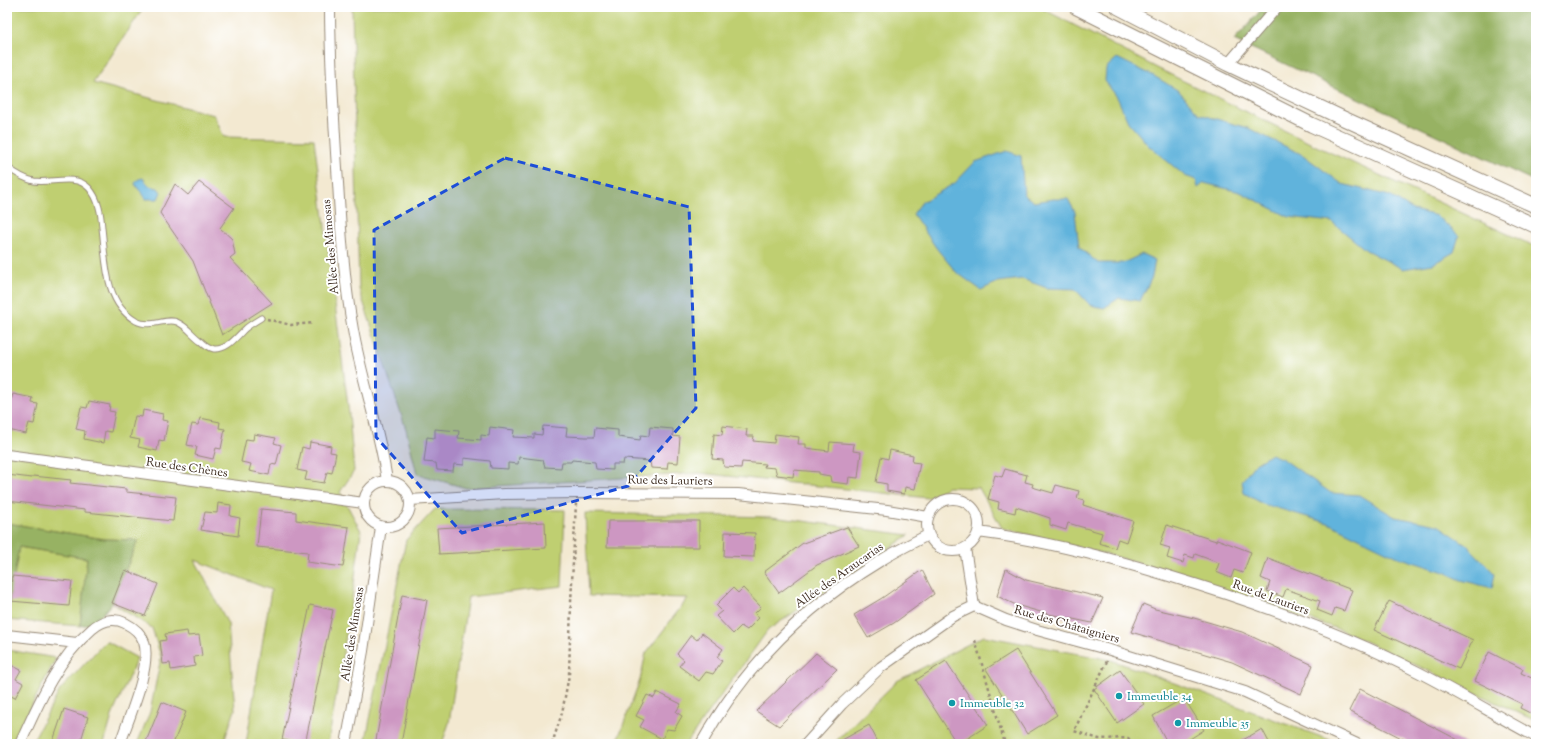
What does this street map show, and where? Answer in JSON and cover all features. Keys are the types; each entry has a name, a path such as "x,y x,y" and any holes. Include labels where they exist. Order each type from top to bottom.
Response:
{"street":[{"name":"Allée des Mimosas","path":"330,7 332,92 344,271 354,337 363,379 384,459 387,481"},
{"path":"1076,7 1312,125 1536,226"},
{"path":"1118,7 1228,64 1536,206"},
{"path":"1228,64 1277,7"},
{"name":"Rue des Chènes","path":"7,455 364,503"},
{"path":"387,481 396,482 401,485 407,492 410,500 409,514 402,522 392,527 381,527 370,520 366,513 364,503 366,495 372,486 379,482 387,481"},
{"name":"Rue des Lauriers","path":"410,500 504,494 738,494 887,510 928,517"},
{"path":"950,499 963,500 973,508 978,515 980,524 978,532 973,542 965,548 958,551 946,550 935,544 928,535 928,517 934,506 941,501 950,499"},
{"name":"Allée des Mimosas","path":"346,744 363,651 381,527"},
{"name":"Rue de Lauriers","path":"978,532 1013,536 1086,553 1183,580 1258,604 1368,649 1419,673 1536,737"},
{"name":"Allée des Araucarias","path":"701,744 722,710 751,669 781,636 832,593 900,549 928,535"},
{"path":"806,744 842,704 881,667 953,616 974,606 965,548"},
{"name":"Rue des Châtaigniers","path":"974,606 1006,620 1037,630 1110,650 1245,692 1357,744"},
{"path":"20,744 46,690 77,643 98,624 112,620 123,622 137,630 144,642 145,656 143,674 120,744"},
{"path":"7,635 77,643"}],"lane":[{"path":"7,167 16,174 32,181 79,181 88,187 96,199 101,212 108,280 116,301 125,313 137,321 149,325 175,321 183,325 213,349 224,347 261,318"}],"path":[{"path":"261,318 291,325 314,323"},
{"path":"552,744 562,713 569,675 570,616 577,493"},
{"path":"976,640 1005,744"},
{"path":"1108,659 1074,731 1099,740 1128,738 1134,744"},
{"path":"1299,744 1301,739"}],"highlighted area":[{"path":"505,158 689,207 696,408 628,486 462,533 376,437 374,230"}],"green space":[{"path":"7,7 64,7 65,10 66,7 144,7 93,83 214,115 224,137 314,139 349,414 354,471 340,492 361,531 352,599 328,744 246,744 271,590 195,560 228,624 235,710 223,744 137,744 150,712 161,657 152,628 112,603 138,540 104,539 7,523"},
{"path":"352,7 1039,7 1159,69 1314,145 1536,247 1536,721 1341,630 1129,560 1002,528 979,488 948,487 928,498 699,473 466,488 417,474 406,429 359,289"},
{"path":"1264,7 1536,7 1536,182 1234,40"},
{"path":"435,509 565,510 562,586 468,597 449,723 442,744 365,744 406,540"},
{"path":"585,513 772,517 909,535 768,630 686,744 616,744 640,680 646,653 688,598 589,596"},
{"path":"7,523 104,539 138,540 112,603 95,623 80,626 87,558 19,547 7,618"},
{"path":"18,547 87,558 80,626 7,620"},
{"path":"984,636 1111,660 1341,744 833,744 897,681"},
{"path":"106,641 137,658 112,716 104,744 31,744 60,690"},
{"path":"7,650 56,658 12,744 7,744"}],"water":[{"path":"1117,58 1154,76 1179,91 1199,114 1248,128 1303,155 1342,184 1390,196 1413,210 1437,216 1459,236 1454,252 1433,264 1403,269 1366,250 1332,222 1289,217 1240,192 1204,183 1198,188 1196,180 1185,176 1149,146 1128,122 1117,97 1105,81 1106,68"},
{"path":"1007,151 1021,156 1024,195 1034,202 1053,199 1068,199 1075,212 1079,247 1098,263 1123,263 1142,254 1155,260 1152,277 1140,301 1119,298 1104,308 1090,305 1075,289 1047,288 1022,279 998,282 981,290 956,272 937,249 913,214 922,202 955,183 975,162"},
{"path":"143,178 149,186 158,188 161,192 158,199 146,199 135,184 139,179"},
{"path":"1271,454 1283,459 1331,493 1359,495 1395,517 1438,525 1466,544 1495,574 1492,588 1461,580 1444,572 1398,557 1328,523 1263,504 1244,493 1242,481 1254,465"}],"building":[{"path":"199,182 234,208 220,228 232,239 235,254 230,258 272,303 222,335 193,261 160,213 175,184 188,195"},
{"path":"13,394 33,398 32,403 38,404 34,424 29,423 26,434 8,430 10,423 7,422 7,400 11,400"},
{"path":"89,401 110,405 109,411 115,412 111,432 105,431 103,443 84,439 85,431 76,429 81,407 87,408"},
{"path":"143,410 163,414 162,420 168,421 164,441 159,440 157,451 138,447 140,440 130,438 135,416 142,417"},
{"path":"200,418 220,422 219,428 225,429 221,449 216,448 213,459 195,455 197,447 187,445 192,424 198,425"},
{"path":"543,426 567,428 566,436 594,437 595,428 618,430 618,437 640,440 641,435 649,436 650,427 673,429 673,436 680,437 678,463 668,462 667,469 651,468 650,461 624,459 623,464 613,464 613,470 596,469 595,462 572,460 571,462 562,462 561,468 545,467 543,460 519,457 518,464 508,463 508,469 491,468 490,461 464,458 464,465 454,464 453,471 437,470 436,463 424,462 427,437 435,438 435,429 459,431 458,438 481,440 481,435 489,436 490,427 514,430 513,437 534,438 534,434 542,435"},
{"path":"723,426 747,429 746,436 754,436 753,441 774,443 775,434 799,437 798,444 806,444 806,448 829,451 830,442 854,444 853,451 861,452 858,478 849,477 848,484 831,482 830,476 819,474 819,472 794,470 793,477 777,475 775,468 764,467 765,464 742,462 741,468 724,467 723,460 712,459 714,434 722,435"},
{"path":"254,434 276,438 274,443 281,445 276,465 271,464 269,475 249,471 251,464 241,462 246,439 253,440"},
{"path":"310,442 331,446 330,452 336,453 332,473 327,472 324,483 305,480 307,472 297,470 302,447 309,449"},
{"path":"890,450 913,455 912,462 920,463 915,489 905,487 904,494 887,491 887,484 876,482 881,457 888,459"},
{"path":"1005,469 1027,475 1025,482 1033,484 1032,487 1053,493 1056,485 1079,491 1077,498 1084,500 1083,505 1133,521 1126,542 1118,539 1115,548 1099,543 1102,533 1068,523 1066,530 1050,525 1050,518 1016,507 1015,513 998,509 999,502 988,499 995,475 1002,477"},
{"path":"7,475 71,480 70,483 126,489 126,492 176,497 173,521 85,512 85,510 7,501"},
{"path":"218,503 231,505 230,516 240,518 238,536 201,530 205,512 217,513"},
{"path":"261,509 296,512 296,520 349,527 343,567 307,562 308,552 257,547"},
{"path":"608,521 699,521 699,547 607,547"},
{"path":"545,522 546,548 439,554 437,528"},
{"path":"1167,525 1216,541 1217,539 1251,552 1243,573 1234,570 1231,578 1216,572 1219,563 1195,554 1194,558 1185,555 1183,563 1167,558 1170,548 1160,545"},
{"path":"847,527 859,546 817,565 779,593 764,572 803,543"},
{"path":"725,532 755,533 754,557 724,556"},
{"path":"1268,558 1352,590 1344,611 1335,608 1332,616 1317,610 1320,601 1286,589 1283,597 1267,591 1270,582 1261,578"},
{"path":"1006,569 1026,580 1103,598 1092,623 1044,613 1016,605 997,596"},
{"path":"125,570 158,584 145,616 112,603"},
{"path":"922,570 934,594 894,623 868,638 854,615 882,598"},
{"path":"12,576 72,581 69,606 10,601"},
{"path":"733,588 738,593 743,588 761,607 755,613 759,618 747,630 741,626 733,634 716,616 722,611 716,605"},
{"path":"402,595 427,600 401,744 396,744 376,740"},
{"path":"1389,601 1473,640 1459,669 1374,630"},
{"path":"1143,604 1155,609 1194,618 1242,632 1313,665 1301,694 1232,662 1131,632"},
{"path":"310,605 333,610 305,744 303,744 282,740"},
{"path":"187,631 188,636 199,635 202,656 194,657 195,666 171,670 170,663 163,664 160,641 166,640 165,634"},
{"path":"702,633 723,649 717,657 722,661 713,674 706,672 699,681 679,666 684,660 677,654 691,635 697,640"},
{"path":"1016,650 1057,715 1027,734 986,669"},
{"path":"1489,652 1523,669 1521,673 1536,680 1536,716 1520,708 1522,704 1475,681"},
{"path":"816,653 837,669 779,726 756,711"},
{"name":"Immeuble 32","path":"946,661 988,725 959,744 957,744 916,680"},
{"path":"7,663 21,670 16,679 23,683 15,698 9,695 7,698"},
{"name":"Immeuble 34","path":"1120,670 1144,704 1117,723 1094,689"},
{"path":"1360,689 1466,744 1413,744 1349,711"},
{"path":"657,692 681,704 676,712 682,716 674,730 667,729 662,739 640,727 644,720 636,716 647,695 654,698"},
{"name":"Immeuble 35","path":"1184,698 1204,730 1182,744 1168,744 1153,716"},
{"path":"162,702 186,712 173,744 145,744"},
{"path":"64,709 88,717 80,744 52,744"},
{"path":"869,725 879,744 835,744"},
{"path":"1262,729 1270,744 1236,744"}],"place":[{"name":"Immeuble 34","path":"1119,696"},
{"name":"Immeuble 32","path":"952,703"},
{"name":"Immeuble 35","path":"1178,723"}]}
